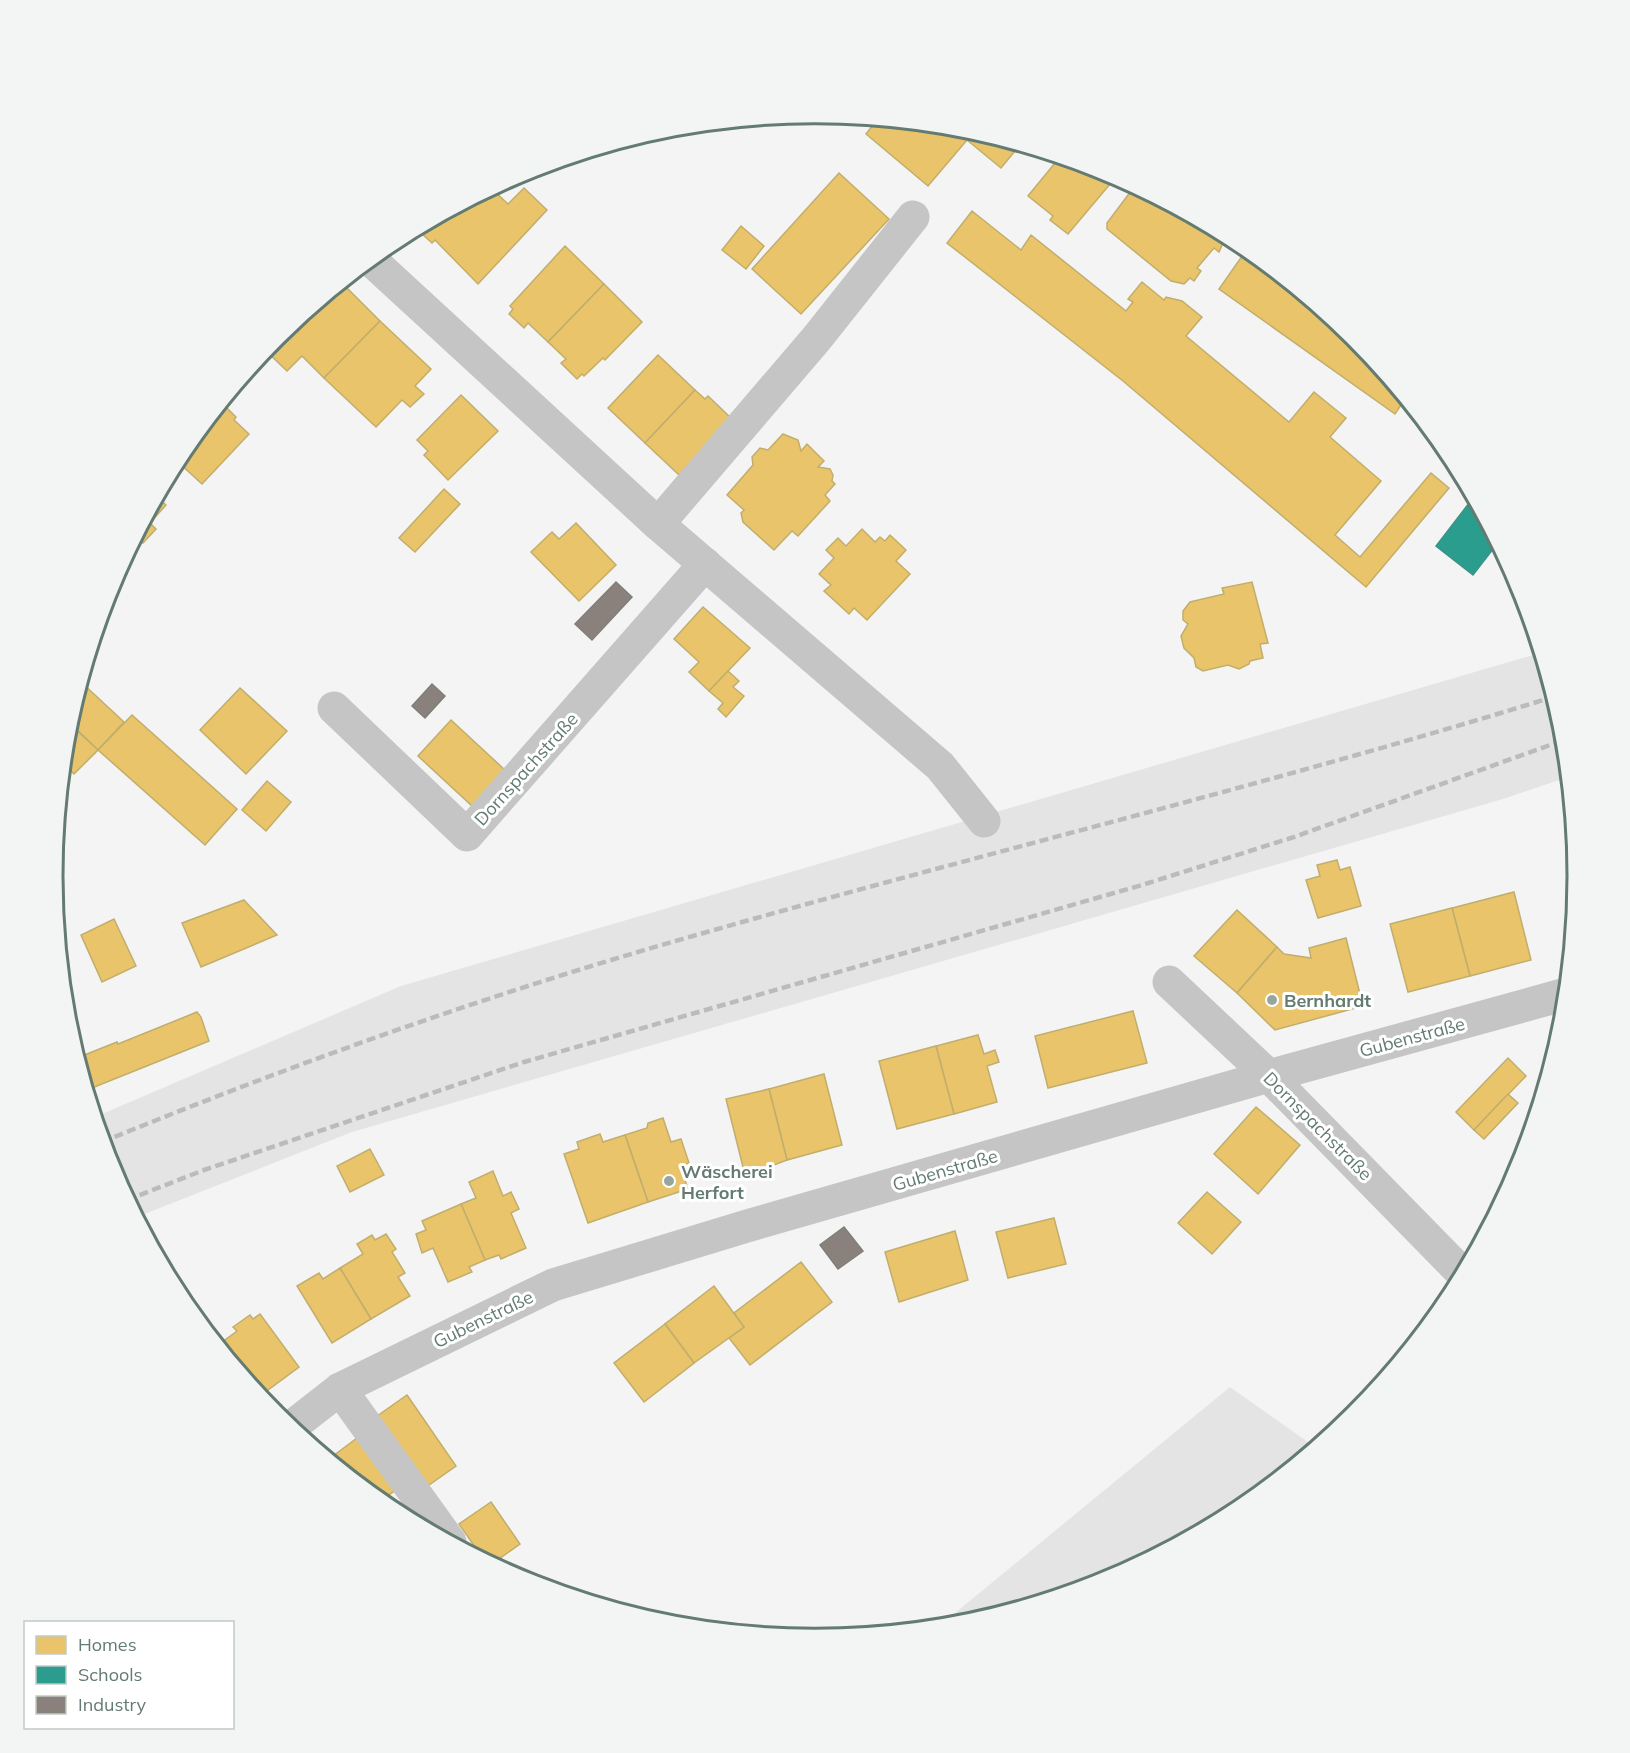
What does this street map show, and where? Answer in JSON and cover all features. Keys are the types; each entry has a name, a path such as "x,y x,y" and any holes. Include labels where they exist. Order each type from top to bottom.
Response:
{"street":[{"path":"658,524 817,338 913,217"},
{"path":"377,266 658,524 940,766 984,821"},
{"name":"Dornspachstraße","path":"334,708 467,835 705,564"},
{"name":"Dornspachstraße","path":"1169,982 1269,1076 1457,1268"},
{"name":"Gubenstraße","path":"298,1422 340,1389 554,1285 747,1226 1269,1076 1557,996"},
{"path":"340,1389 441,1529"}],"shaded area":[{"path":"1533,655 1553,730 1561,779 1503,799 352,1132 144,1214 120,1164 102,1114 401,986"},
{"path":"1230,1387 1310,1443 1233,1502 1148,1551 1057,1589 1010,1603 952,1616"}],"building: Homes":[{"path":"872,127 967,140 928,186 866,134"},
{"path":"967,140 1015,151 1001,168"},
{"path":"1055,163 1109,185 1068,234 1050,220 1053,216 1028,196"},
{"path":"839,173 889,219 801,314 752,269"},
{"path":"524,188 547,210 478,284 435,240 432,243 423,235 498,195 508,204"},
{"path":"1129,194 1191,225 1222,244 1219,252 1214,248 1197,268 1201,271 1194,281 1190,278 1184,284 1171,281 1107,229 1107,223"},
{"path":"972,211 1021,250 1031,235 1126,311 1133,302 1128,299 1142,282 1164,300 1166,297 1182,301 1202,317 1186,336 1289,422 1314,392 1346,418 1330,437 1381,481 1335,535 1360,557 1431,473 1449,488 1366,587 1123,381 947,243"},
{"path":"741,226 764,246 746,269 722,250"},
{"path":"565,246 604,284 548,342 528,323 524,328 509,314 513,309 510,306"},
{"path":"1241,257 1311,311 1347,345 1401,406 1395,414 1219,289"},
{"path":"604,284 642,322 605,360 603,358 584,376 582,374 577,379 561,363 566,359 548,342"},
{"path":"347,288 380,321 324,378 302,356 287,371 272,357 319,311"},
{"path":"380,321 431,369 415,386 424,394 410,407 402,400 376,427 324,378"},
{"path":"658,355 695,390 645,443 608,408"},
{"path":"695,390 705,399 708,396 732,419 679,475 645,443"},
{"path":"461,395 498,431 448,480 424,455 428,451 417,440"},
{"path":"227,408 236,417 234,420 249,434 202,484 184,468"},
{"path":"783,434 798,440 801,451 807,444 824,461 818,467 830,469 833,475 832,481 835,484 825,495 830,501 798,536 792,531 774,550 743,522 741,513 744,510 727,495 753,465 752,457 760,448 768,450"},
{"path":"444,489 460,504 415,552 399,538"},
{"path":"163,502 166,505 155,518"},
{"path":"576,523 616,565 579,601 531,552 552,532 559,539"},
{"path":"151,524 156,529 142,542"},
{"path":"862,529 875,542 880,537 885,541 890,535 906,550 896,561 910,574 867,620 854,608 849,614 824,591 831,585 819,574 834,558 826,550 838,538 846,546"},
{"path":"1252,582 1268,643 1260,644 1263,658 1250,661 1249,664 1239,669 1228,665 1203,671 1196,667 1194,658 1184,648 1181,636 1188,624 1183,620 1183,611 1190,602 1224,594 1222,588"},
{"path":"703,607 750,648 709,691 689,672 699,662 674,639"},
{"path":"728,671 739,681 733,687 744,696 726,717 718,709 723,703 709,691"},
{"path":"87,688 124,722 98,750 77,730"},
{"path":"240,688 287,731 246,774 200,730"},
{"path":"132,715 237,809 205,845 98,750"},
{"path":"451,720 506,771 473,807 418,756"},
{"path":"77,731 98,750 74,774 70,770"},
{"path":"267,781 291,802 266,831 242,810"},
{"path":"1337,860 1340,870 1350,867 1361,906 1318,918 1306,880 1320,876 1317,865"},
{"path":"1514,892 1531,960 1470,976 1452,908"},
{"path":"244,900 277,935 201,967 182,923"},
{"path":"1452,908 1470,976 1408,992 1390,924"},
{"path":"1237,910 1277,947 1237,993 1194,956"},
{"path":"114,919 136,966 102,982 81,935"},
{"path":"1346,938 1363,1006 1275,1030 1237,993 1277,947 1284,954 1311,958 1309,948"},
{"path":"1133,1011 1147,1063 1048,1088 1035,1036"},
{"path":"197,1012 209,1041 94,1087 85,1055 117,1042 118,1044"},
{"path":"978,1035 984,1054 995,1050 999,1062 987,1066 997,1102 954,1114 936,1046"},
{"path":"936,1046 954,1114 897,1129 879,1061"},
{"path":"1508,1058 1526,1076 1474,1130 1456,1112"},
{"path":"824,1074 842,1145 787,1160 769,1089"},
{"path":"769,1089 787,1160 753,1173 744,1171 726,1099"},
{"path":"1508,1094 1518,1103 1484,1139 1474,1130"},
{"path":"1256,1107 1300,1145 1258,1194 1214,1154"},
{"path":"663,1118 671,1142 681,1139 689,1163 680,1166 688,1189 648,1202 625,1135 647,1128 648,1123"},
{"path":"600,1134 603,1142 625,1135 648,1202 588,1223 564,1154 579,1149 577,1142"},
{"path":"370,1149 384,1175 350,1192 337,1166"},
{"path":"493,1171 503,1196 511,1192 519,1209 511,1213 526,1248 501,1259 499,1255 485,1260 461,1204 476,1198 469,1182"},
{"path":"1207,1192 1241,1222 1212,1254 1178,1223"},
{"path":"461,1204 485,1260 469,1267 472,1272 448,1282 433,1248 422,1253 416,1234 426,1230 422,1221"},
{"path":"1054,1218 1066,1264 1008,1278 996,1232"},
{"path":"955,1231 968,1280 899,1302 885,1252"},
{"path":"386,1234 396,1249 392,1252 405,1273 398,1277 410,1296 371,1319 340,1268 363,1254 357,1244 372,1235 375,1240"},
{"path":"801,1262 832,1302 750,1365 729,1338 744,1327 734,1313"},
{"path":"340,1268 371,1319 332,1343 297,1286 319,1273 323,1279"},
{"path":"714,1286 744,1327 694,1363 665,1324"},
{"path":"260,1314 299,1367 267,1391 224,1341 237,1331 233,1327 250,1315 253,1319"},
{"path":"665,1324 694,1363 644,1402 614,1363"},
{"path":"407,1395 456,1466 422,1490 373,1419"},
{"path":"357,1438 396,1490 388,1496 335,1455"},
{"path":"491,1502 520,1544 499,1559 475,1547 459,1524"}],"building: Schools":[{"path":"1468,505 1492,550 1473,575 1436,546"}],"building: Industry":[{"path":"616,582 632,597 592,640 575,624"},
{"path":"432,684 445,696 425,718 412,706"},
{"path":"844,1227 863,1251 838,1269 820,1245"}],"railway":[{"path":"111,1139 321,1057 469,1005 618,958 800,906 1339,760 1545,699"},
{"path":"135,1197 204,1170 524,1062 1142,885 1294,837 1555,743"}],"place":[{"name":"Bernhardt","path":"1272,1000"},
{"name":"Wäscherei Herfort","path":"669,1181"}]}
